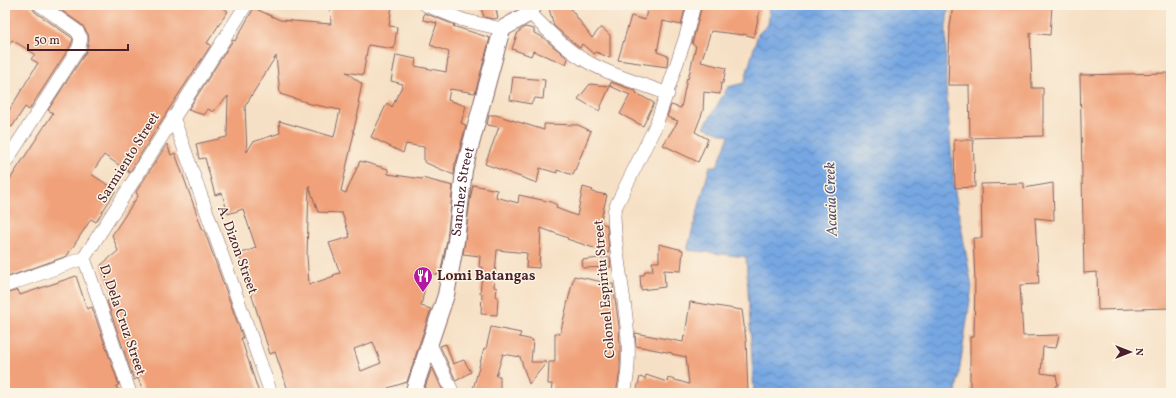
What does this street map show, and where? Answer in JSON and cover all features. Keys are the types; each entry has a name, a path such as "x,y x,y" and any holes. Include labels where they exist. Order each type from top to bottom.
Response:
{"street":[{"name":"Sarmiento Street","path":"84,258 246,5"},
{"path":"426,5 463,20 502,29 532,9 557,40 576,55 602,69 668,94"},
{"name":"Colonel Espiritu Street","path":"624,393 627,374 628,338 614,212 656,125 668,94 694,5"},
{"path":"5,163 79,48 81,38 77,31 44,6"},
{"name":"Sanchez Street","path":"413,393 446,295 456,241 464,170 502,29"},
{"name":"A. Dizon Street","path":"174,117 271,393"},
{"path":"5,286 84,258"},
{"name":"D. Dela Cruz Street","path":"84,258 130,393"},
{"path":"430,344 453,393"}],"water":[{"name":"Acacia Creek","path":"770,5 949,5 946,28 946,87 954,186 972,287 956,393 754,393 746,257 687,250 710,166 717,166 729,136 704,127 728,87 744,83 758,34 768,25"}],"building":[{"path":"5,5 30,5 35,12 73,39 71,45 29,110 25,107 12,127 5,123 5,117 38,63 31,59 35,54 12,40 5,52"},
{"path":"54,5 218,5 228,11 207,43 211,45 129,173 104,155 91,174 116,190 96,222 91,219 67,256 5,278 5,187 53,113 48,110 86,52 89,40 88,34 82,25"},
{"path":"330,5 392,5 389,26 397,27 394,49 368,45 363,75 346,72 362,84 358,103 360,104 353,129 354,133 341,191 346,193 360,161 388,169 388,174 422,178 453,186 447,240 440,275 428,273 421,306 431,309 407,382 388,388 389,393 289,393 275,352 270,354 239,254 256,248 243,209 228,214 222,193 215,195 205,158 199,159 196,144 227,137 228,96 213,112 208,109 204,115 188,110 233,40 235,41 254,8 280,20 331,24","holes":["276,56 280,94 306,103 340,110 334,137 279,121 280,133 253,142 247,152 245,106","309,186 318,212 342,213 350,237 329,243 340,273 333,275 334,276 309,285 307,256","373,342 381,363 361,371 354,349"]},
{"path":"480,5 495,5 498,18 493,19 484,17"},
{"path":"548,5 568,5 592,38 601,27 610,35 610,58 596,52 594,54 582,44 580,48 568,38 554,26"},
{"path":"651,5 686,5 681,25 663,21 657,52 668,56 667,67 618,60 631,16 645,20 647,9"},
{"path":"702,5 761,5 754,37 743,34 711,31 701,62 726,68 723,83 721,83 720,94 704,92 703,111 695,132 708,139 698,162 663,145 678,121 667,117 671,105 681,108 687,78 688,79 696,46 692,44"},
{"path":"953,5 1052,5 1050,35 1030,33 1032,88 1043,88 1043,136 970,138 969,85 948,85 950,27"},
{"path":"424,13 455,25 453,26 490,38 475,93 450,89 448,100 466,106 461,123 466,125 455,163 454,175 424,162 424,147 406,144 403,153 371,137 387,103 392,107 403,84 391,81 396,55 416,59 415,66 446,72 449,52 430,45 437,23 423,20"},
{"path":"525,27 534,29 534,33 541,36 568,59 566,64 533,51 531,56 512,49 518,32"},
{"path":"1168,73 1168,95 1171,97 1171,308 1098,310 1097,272 1084,273 1080,75"},
{"path":"513,77 545,80 543,99 535,98 531,104 510,100"},
{"path":"611,82 636,91 636,93 654,103 643,126 620,114 630,95 610,86"},
{"path":"590,84 610,86 599,111 578,99"},
{"path":"489,115 496,115 544,130 544,124 578,125 591,131 573,175 557,170 557,173 540,168 537,183 485,164 499,127 487,125"},
{"path":"954,140 973,140 975,187 955,188"},
{"path":"167,144 171,155 175,153 203,231 204,230 243,338 241,338 259,393 144,393 138,378 134,380 107,301 113,299 101,265 118,251 112,235 138,196 136,192"},
{"path":"1024,183 1024,188 1053,183 1054,220 1035,218 1039,284 1020,285 1023,336 1059,335 1056,348 1043,347 1041,373 1056,375 1058,385 1055,386 1054,393 970,393 970,337 974,337 975,279 973,238 982,238 981,184"},
{"path":"473,185 497,190 496,197 518,203 519,195 551,202 557,205 556,208 577,216 583,187 593,190 592,192 607,195 600,223 607,225 609,253 567,239 568,238 541,228 539,268 526,267 527,253 497,250 494,287 497,288 496,297 498,297 497,315 481,314 482,293 480,293 483,267 479,267 480,256 463,254"},
{"path":"659,244 683,250 681,271 664,270 665,287 641,290 640,275 644,275 645,271 653,271 652,262 659,262"},
{"path":"610,257 611,267 583,268 582,260"},
{"path":"76,276 87,309 92,307 119,385 116,386 119,393 5,393 5,294 18,290 20,295"},
{"path":"574,276 613,284 619,327 620,349 620,371 616,393 551,393 552,384 548,384 549,362 555,362 555,333 560,334"},
{"path":"690,302 742,310 746,340 748,393 636,393 640,377 645,379 646,375 667,382 668,378 689,384 686,357 636,346 635,333 683,342"},
{"path":"491,327 521,333 519,337 533,340 531,362 547,362 529,384 520,357 503,354 496,376 500,376 500,393 472,393 484,348 486,349"},
{"path":"446,344 453,364 464,360 471,372 456,381 440,346"},
{"path":"432,367 444,393 423,393"}],"place":[{"name":"Lomi Batangas","path":"423,293"}]}
